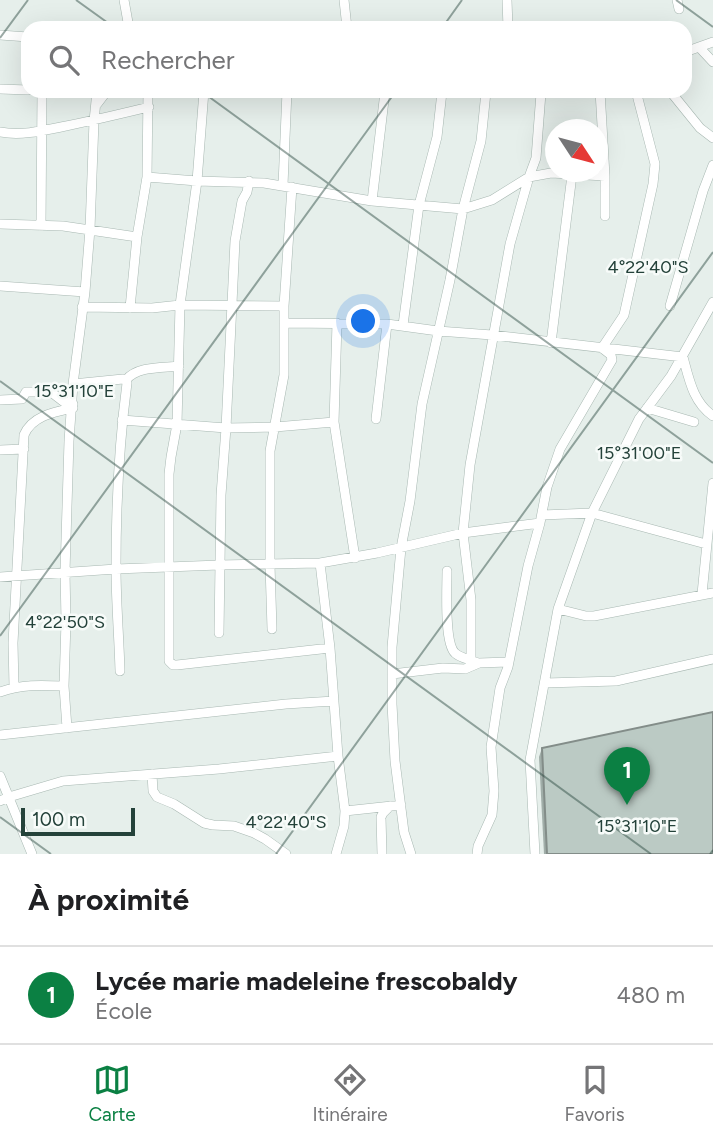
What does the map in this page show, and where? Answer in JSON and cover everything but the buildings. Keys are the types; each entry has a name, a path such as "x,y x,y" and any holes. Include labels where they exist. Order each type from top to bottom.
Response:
{"street":[{"path":"124,0 128,21"},
{"path":"344,0 346,21"},
{"path":"507,0 508,21"},
{"path":"0,35 21,36"},
{"path":"692,50 713,42"},
{"path":"699,47 713,62"},
{"path":"0,89 21,90"},
{"path":"41,226 42,98"},
{"path":"67,728 64,686 69,441 73,384 85,292 93,121 97,98"},
{"path":"96,106 102,98"},
{"path":"130,307 137,237 147,177 149,98"},
{"path":"203,98 197,181 180,305 177,424 169,474 169,661 173,665 330,648"},
{"path":"272,629 269,460 284,375 287,98"},
{"path":"372,201 384,98"},
{"path":"403,326 419,205 437,137 441,98"},
{"path":"411,854 404,832 395,761 392,674 401,548 410,501 422,404 463,209 481,141 485,98"},
{"path":"475,662 463,533 470,465 512,234 536,158 541,98"},
{"path":"600,98 602,119"},
{"path":"603,348 624,315 655,174 655,164 638,98"},
{"path":"676,98 700,128 713,138"},
{"path":"0,132 6,134 41,131 149,107"},
{"path":"670,306 713,165"},
{"path":"147,177 249,181 372,201 463,209 492,200 529,177 545,174"},
{"path":"219,633 221,495 235,241 242,201 249,181"},
{"path":"551,343 571,182"},
{"path":"605,182 605,216"},
{"path":"0,224 90,229 137,237"},
{"path":"0,286 85,292"},
{"path":"535,854 529,768 558,609 592,513 632,434 683,357 713,302"},
{"path":"82,307 284,306"},
{"path":"284,323 387,324 683,357"},
{"path":"337,323 334,422 355,558"},
{"path":"376,419 387,324"},
{"path":"477,854 492,815 494,791 491,747 500,688 547,487 560,449 612,360 611,355 603,348"},
{"path":"683,357 698,401 704,410 713,416"},
{"path":"120,671 116,569 126,380 137,372 179,366"},
{"path":"73,384 126,380"},
{"path":"0,400 22,399 26,392 51,392 73,406"},
{"path":"14,687 13,643 24,435 32,423 50,413 73,406"},
{"path":"647,408 694,422"},
{"path":"122,420 226,428 334,422"},
{"path":"0,450 23,449"},
{"path":"702,594 713,483"},
{"path":"0,577 168,566 320,563 355,558 463,533 592,513 706,544"},
{"path":"320,563 345,811 336,854"},
{"path":"447,571 448,641 453,652 475,662 507,666"},
{"path":"558,609 594,616 713,593"},
{"path":"545,683 616,681 713,659"},
{"path":"392,674 465,668 475,662"},
{"path":"0,692 30,685 64,686"},
{"path":"0,735 334,701"},
{"path":"531,753 544,750"},
{"path":"4,799 63,782 338,756"},
{"path":"152,774 153,790 157,797 174,804 204,824 234,826 254,833 286,854"},
{"path":"0,776 4,799 32,854"},
{"path":"345,811 401,805"},
{"path":"382,854 381,817 390,806"}],"place":[{"name":"Lycée marie madeleine frescobaldy","path":"627,805"}]}
